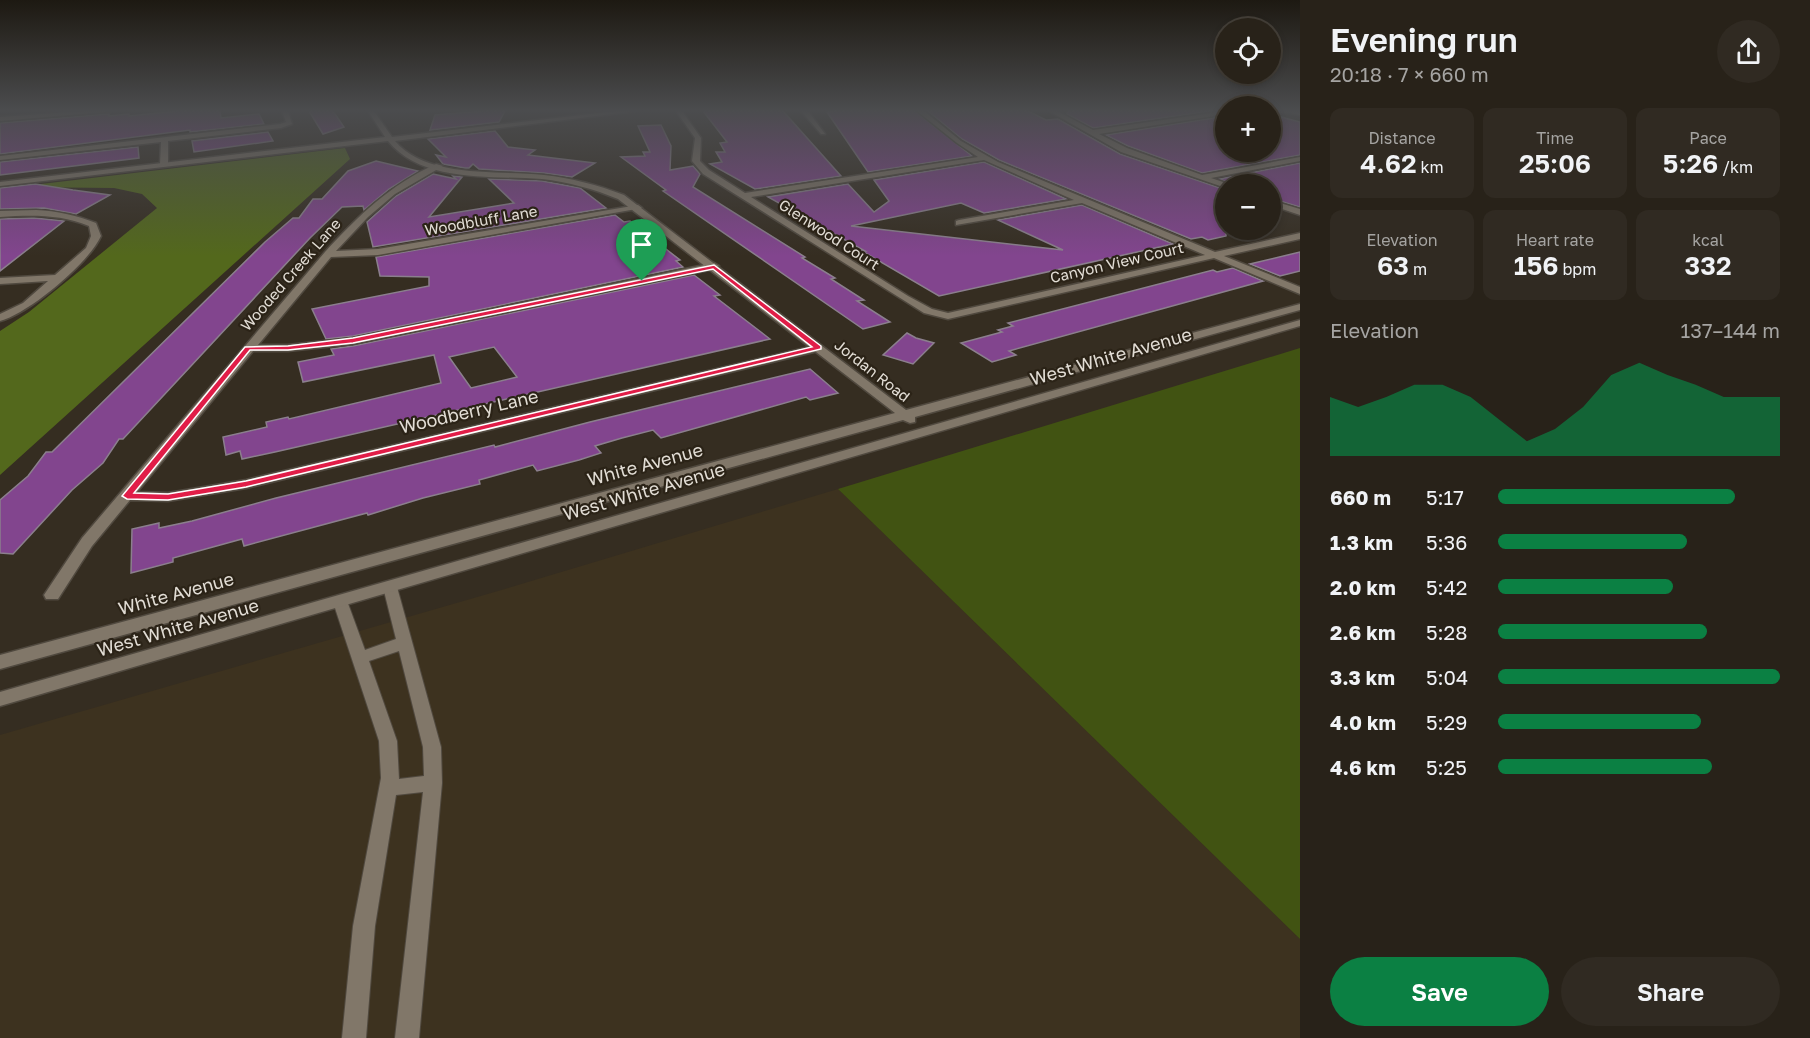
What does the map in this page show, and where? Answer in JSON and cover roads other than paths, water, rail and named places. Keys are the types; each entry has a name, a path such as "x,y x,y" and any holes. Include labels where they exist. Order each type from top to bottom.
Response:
{"street":[{"path":"164,159 164,164"},
{"path":"0,184 204,159"},
{"name":"Jordan Road","path":"421,159 439,166 582,184 621,197 714,266 925,430"},
{"name":"Glenwood Court","path":"696,159 699,166 743,196 904,298 928,311 940,314"},
{"path":"743,196 975,159"},
{"path":"987,159 1080,201 1300,291"},
{"path":"1150,159 1215,183"},
{"path":"1200,178 1298,159"},
{"name":"Wooded Creek Lane","path":"52,595 87,542 328,254 390,191 420,173 439,166"},
{"path":"959,223 1080,201"},
{"path":"1281,206 1300,212"},
{"name":"Woodbluff Lane","path":"328,254 378,252 638,208"},
{"path":"0,214 48,212 76,216 93,225 96,236 90,249 27,305 0,318"},
{"name":"Canyon View Court","path":"940,314 955,315 1300,236"},
{"path":"248,348 288,348 353,340 714,266"},
{"path":"0,281 57,278"},
{"name":"White Avenue","path":"0,662 1300,307"},
{"name":"West White Avenue","path":"0,699 1300,323"},
{"name":"Woodberry Lane","path":"127,496 168,497 246,484 818,348"}],"lane":[{"path":"390,587 432,747 433,783 407,1038"},
{"path":"340,602 388,741 390,778 364,926 354,1038"},
{"path":"360,658 403,643"},
{"path":"388,788 433,783"}]}
